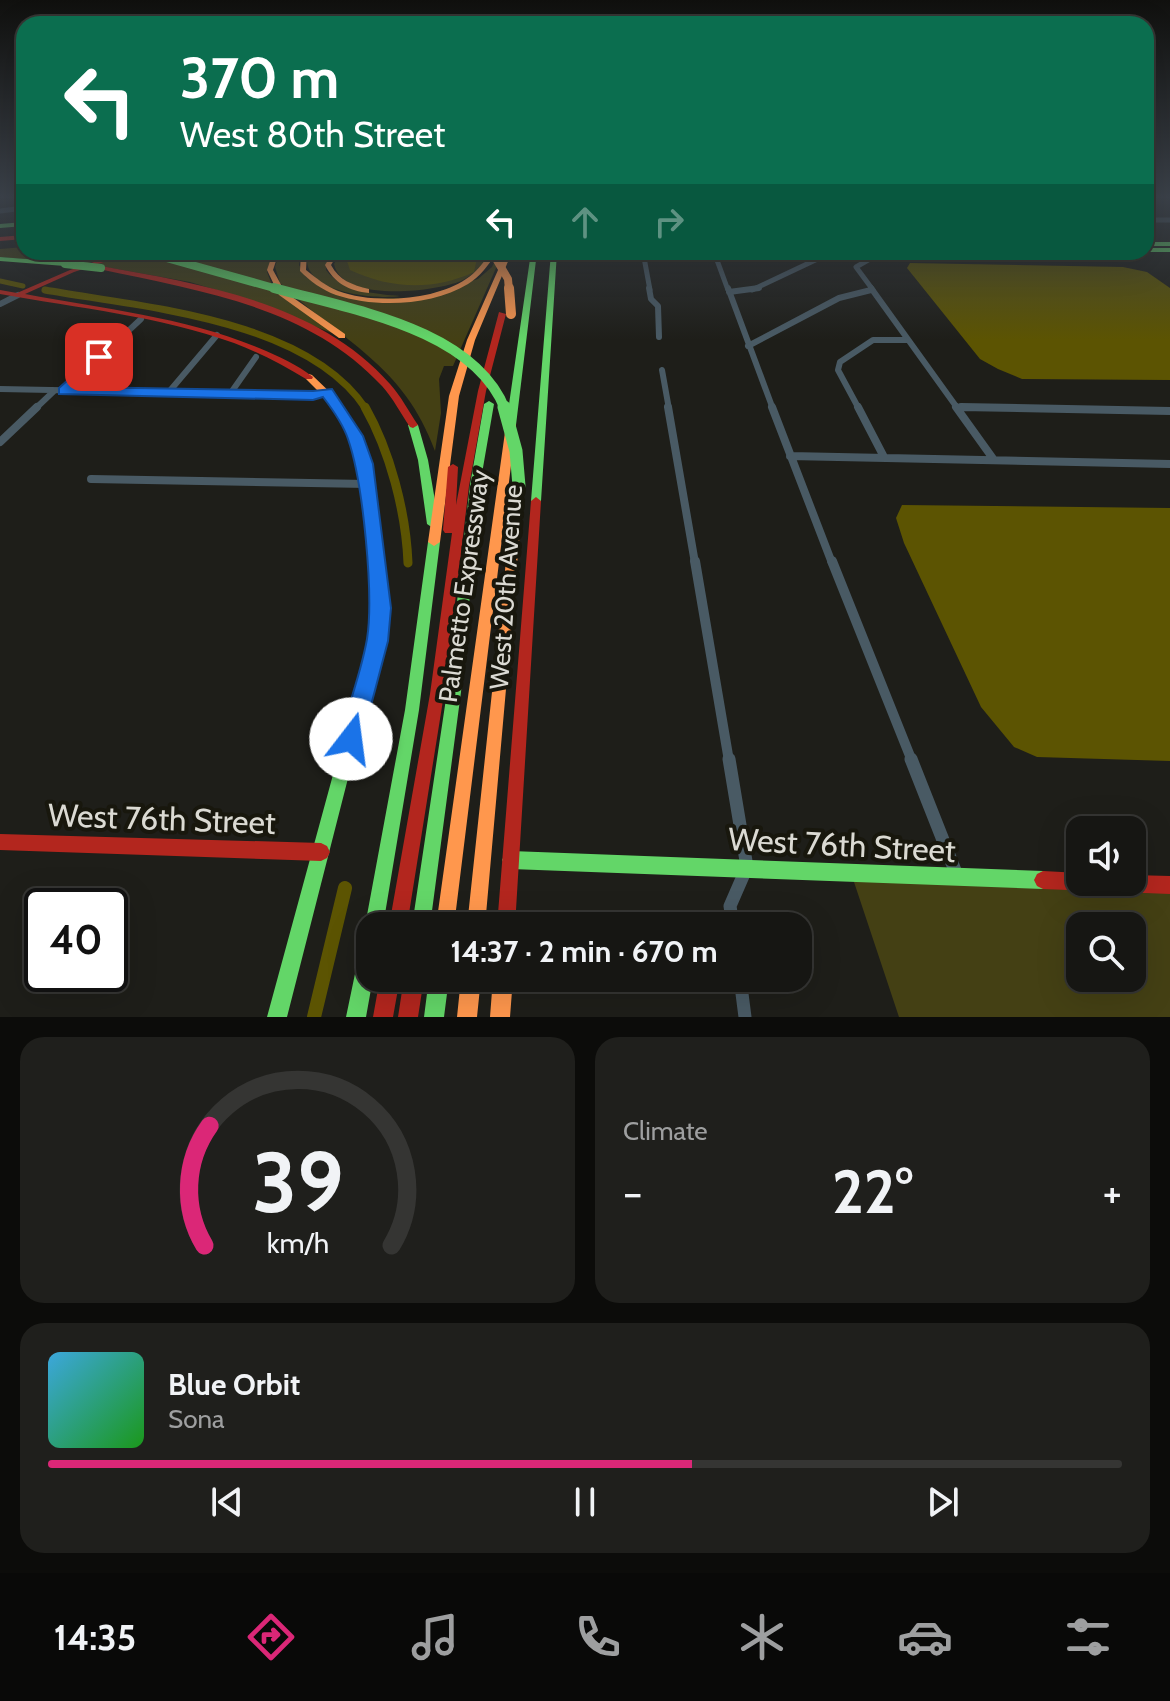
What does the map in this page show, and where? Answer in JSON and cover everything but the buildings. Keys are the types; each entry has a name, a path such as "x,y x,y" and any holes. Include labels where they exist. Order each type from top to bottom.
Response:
{"main road":[{"path":"0,259 101,268 187,285 259,306 332,339 380,376"},
{"path":"18,295 107,260"},
{"path":"174,260 398,323 448,345 482,372 510,409 520,449 519,486 477,912"},
{"path":"273,260 270,270 282,293 364,353 403,405 417,435 426,470 435,541"},
{"path":"302,260 308,278 332,291 385,299 418,297 449,290 483,271 489,260"},
{"path":"331,260 328,265 330,272 344,284 390,294 419,293 469,281"},
{"path":"423,912 454,692 475,485 506,314 500,282 488,260"},
{"path":"400,912 443,656 471,445 512,298 508,279 497,260"},
{"name":"Palmetto Expressway","path":"376,912 412,710 448,427 457,382 506,260"},
{"path":"426,750 462,399 478,343 513,260"},
{"name":"Palmetto Expressway","path":"447,912 487,586 533,260"},
{"name":"West 20th Avenue","path":"507,912 553,260"},
{"path":"0,292 217,335 283,360 327,392 355,436 367,484 379,589 380,627 277,1017"},
{"name":"West 76th Street","path":"0,842 321,852"},
{"name":"West 76th Street","path":"511,860 1170,885"},
{"path":"356,1017 361,992"},
{"path":"383,1017 387,992"},
{"path":"408,1017 412,992"},
{"path":"434,1017 437,992"},
{"path":"467,1017 470,992"},
{"path":"500,1017 502,992"}],"street":[{"path":"644,260 651,299 658,306 659,337"},
{"path":"717,260 790,456 959,879"},
{"path":"729,292 755,290 816,260"},
{"path":"868,260 856,267 994,460"},
{"path":"748,346 771,337 850,292 871,290"},
{"path":"0,304 18,295"},
{"path":"64,391 141,319"},
{"path":"168,393 217,335"},
{"path":"884,457 838,370 840,362 873,340 907,340"},
{"path":"230,394 256,357"},
{"path":"662,370 747,867 730,906 731,912"},
{"path":"0,389 313,395 327,392"},
{"path":"0,442 54,391"},
{"path":"956,407 1170,411"},
{"path":"790,456 1170,464"},
{"path":"91,479 367,484"},
{"path":"742,992 745,1017"}],"shaded area":[{"path":"16,248 16,258 0,257 0,249"},
{"path":"36,260 98,260 85,264"},
{"path":"111,260 270,260 267,272 272,285 332,333 190,282 94,265"},
{"path":"277,260 300,260 299,265 306,277 356,298 419,298 478,279 495,260 499,260 453,366 444,366 439,379 441,413 435,451 407,397 389,376 280,283 275,267"},
{"path":"308,260 327,260 326,270 341,283 360,290 400,296 373,296 340,290 325,285 308,266"},
{"path":"336,260 485,260 487,263 464,279 448,285 411,291 353,285 341,276 334,264"},
{"path":"347,260 477,260 474,272 428,285 396,284 350,270"},
{"path":"910,263 1123,267 1147,272 1170,288 1170,380 1022,379 998,369 980,359 907,268"},
{"path":"902,505 1170,508 1170,761 1037,757 1014,747 981,707 904,543 896,518"},
{"path":"853,879 1066,887 1066,896 1146,896 1146,890 1170,891 1170,1017 899,1017"}],"waterway":[{"path":"0,281 23,286"},
{"path":"45,290 174,311 264,336 305,355 339,379 366,409"},
{"path":"365,407 382,443 395,482 408,563"},
{"path":"314,1017 345,888"}],"traffic: fast":[{"path":"1154,250 1170,250"},
{"path":"0,259 65,264"},
{"path":"173,260 390,321 449,347 471,361 488,378 510,422 519,486"},
{"path":"511,425 533,260"},
{"path":"536,501 553,260"},
{"path":"65,264 101,268"},
{"path":"423,912 454,692 475,485 489,404"},
{"path":"413,425 423,460 433,524"},
{"path":"376,912 412,710 434,542"},
{"path":"277,1017 371,661"},
{"path":"511,860 1043,880"},
{"path":"356,1017 361,992"},
{"path":"434,1017 437,992"}],"traffic: slow":[{"path":"273,260 270,270 282,293 342,336"},
{"path":"304,260 303,271 330,290 381,300 404,300 448,291 467,282 489,260"},
{"path":"331,260 328,265 334,276 366,291"},
{"path":"497,260 508,279 511,314"},
{"path":"434,542 454,396 471,340 506,260"},
{"path":"309,377 334,401 352,429 364,463 380,601 380,627 371,661"},
{"path":"447,912 511,425"},
{"path":"477,912 519,486"},
{"path":"467,1017 470,992"},
{"path":"500,1017 502,992"}],"traffic: jam":[{"path":"20,294 106,260"},
{"path":"101,268 234,297 278,312 319,331 356,356 388,387 413,425"},
{"path":"0,292 119,312 200,330 238,342 309,377"},
{"path":"400,912 437,694 464,486 482,391 502,314"},
{"path":"449,530 453,467"},
{"path":"507,912 536,501"},
{"path":"0,842 321,852"},
{"path":"1043,880 1170,885"},
{"path":"383,1017 387,992"},
{"path":"408,1017 412,992"}],"route":[{"path":"99,357 64,391 313,395 327,392 344,414 360,447 364,464 381,608 377,641 351,739"}]}
